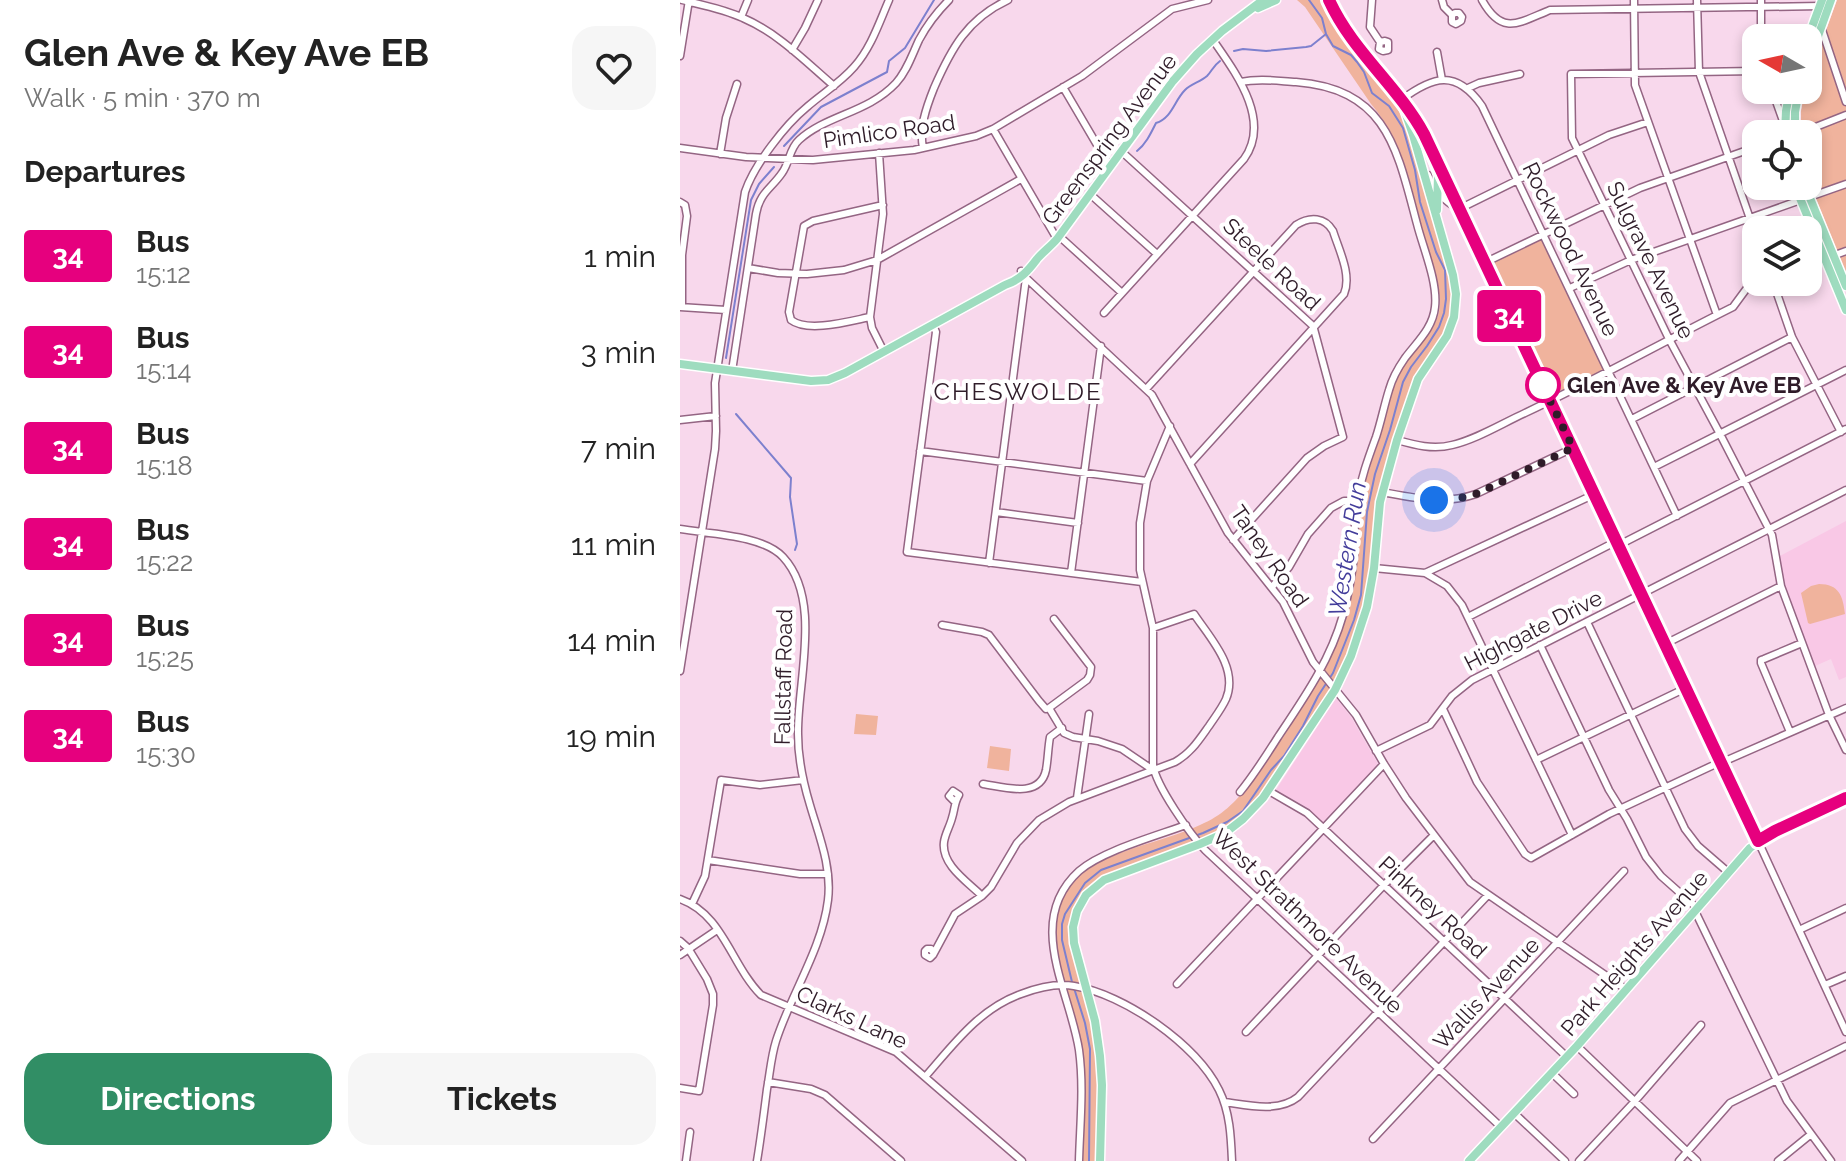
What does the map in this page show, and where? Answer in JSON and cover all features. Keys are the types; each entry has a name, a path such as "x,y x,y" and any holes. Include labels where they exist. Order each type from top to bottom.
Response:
{"main road":[{"name":"Greenspring Avenue","path":"680,364 821,381 835,378 1024,274 1058,238 1173,81 1213,40 1249,11 1264,2 1276,0"},
{"path":"1331,0 1351,39 1413,114 1424,134 1438,175 1438,219"},
{"path":"1822,24 1825,3"},
{"path":"1815,24 1825,3"},
{"path":"1100,1161 1102,1070 1098,1037 1075,950 1073,932 1077,911 1086,895 1099,883 1225,833 1250,813 1269,791 1351,656 1363,622 1374,568 1382,492 1397,440 1418,379 1447,336 1456,310 1456,288 1438,219 1401,100"},
{"path":"1806,200 1846,310"},
{"path":"1829,257 1846,286"},
{"name":"Park Heights Avenue","path":"1469,1161 1577,1046 1758,841 1846,798"}],"street":[{"path":"741,17 748,0"},
{"path":"792,50 818,0"},
{"path":"680,671 716,439 714,396 717,369 745,192 763,158 801,112 834,86 864,54 889,0"},
{"path":"732,371 759,202 764,191 783,171 794,146 804,136 869,104 896,83 924,31 949,0"},
{"path":"926,148 923,134 927,106 954,46 978,19 1008,0"},
{"name":"Pimlico Road","path":"680,148 763,158 813,160 926,148 976,136 1063,87 1172,9 1208,0"},
{"path":"1372,0 1370,27 1380,42"},
{"path":"1442,0 1452,15"},
{"path":"1482,0 1490,14 1508,23 1550,10 1825,3"},
{"path":"1634,0 1635,85 1717,315"},
{"path":"1697,0 1699,72 1750,216"},
{"path":"680,56 686,1 741,17 761,27 834,86"},
{"path":"1822,31 1846,102"},
{"path":"1104,313 1250,150 1253,137 1249,100 1241,82 1213,40"},
{"path":"1437,52 1442,80"},
{"path":"1822,56 1829,53"},
{"path":"1634,73 1742,71"},
{"name":"Sulgrave Avenue","path":"1634,73 1571,74 1572,135 1669,339 1769,530 1781,586 1829,715 1846,750"},
{"path":"1401,100 1420,87 1442,80 1468,88 1520,74"},
{"path":"1240,792 1322,674 1350,585 1357,501 1364,467 1392,382 1405,358 1426,332 1435,309 1435,291 1399,159 1387,133 1371,112 1335,88 1312,83 1241,82"},
{"path":"720,154 726,118 737,84"},
{"path":"1063,87 1110,167"},
{"name":"Rockwood Avenue","path":"1468,88 1487,116 1677,516"},
{"path":"1822,124 1846,115"},
{"path":"1415,142 1438,193 1459,209 1615,133 1648,122"},
{"path":"993,129 1058,238 1122,293"},
{"path":"1424,134 1846,1032"},
{"name":"Steele Road","path":"1121,151 1314,329 1343,437 1307,458 1233,540"},
{"path":"1484,263 1640,188 1742,152"},
{"path":"879,153 883,205 870,317 884,352"},
{"path":"748,268 795,275 844,270 877,260 1021,179"},
{"path":"1822,192 1846,184"},
{"path":"1090,194 1157,254"},
{"path":"1753,216 1799,200"},
{"path":"680,202 685,205 687,216 681,255 681,307 726,310"},
{"path":"870,317 832,324 801,325 791,320 789,312 804,226 809,222 883,205"},
{"path":"1147,388 1296,225 1306,220 1327,223 1333,231 1347,275 1347,285 1341,298 1190,464"},
{"path":"1570,288 1631,260 1742,220"},
{"path":"1822,260 1846,251"},
{"path":"989,563 1024,274"},
{"name":"Taney Road","path":"1024,274 1147,388 1233,540 1289,610 1305,650 1356,715 1406,798 1470,882 1627,990"},
{"path":"1397,440 1422,446 1448,446 1467,440 1735,306 1742,296"},
{"path":"1468,617 1844,431 1792,337 1778,296"},
{"path":"933,325 936,332 907,552 1142,582"},
{"path":"1632,419 1792,337"},
{"path":"1071,573 1101,346"},
{"path":"1654,467 1846,370"},
{"path":"680,420 716,416"},
{"name":"West Strathmore Avenue","path":"1170,426 1147,481 1140,523 1142,582 1153,628 1153,770 1156,778 1198,842 1501,1127"},
{"path":"1382,492 1434,500 1460,498 1476,494 1573,448"},
{"path":"920,451 1147,481"},
{"name":"Highgate Drive","path":"1376,751 1426,727 1464,684 1846,490"},
{"path":"1425,573 1595,494"},
{"path":"1272,587 1289,567 1308,534 1331,508 1344,501 1357,501"},
{"path":"996,512 1078,523"},
{"name":"Fallstaff Road","path":"680,529 772,548 784,558 795,576 806,620 798,749 803,780 824,850 828,895 823,924 774,1048 757,1161"},
{"path":"1374,568 1425,573 1456,595 1572,835"},
{"path":"1665,644 1781,586"},
{"path":"933,952 955,914 991,887 1022,837 1049,813 1077,798 1175,762 1191,750 1223,705 1228,694 1226,664 1194,614 1153,628"},
{"path":"1049,708 1087,680 1091,667 1054,619"},
{"path":"1587,622 1682,823 1693,841 1728,872"},
{"path":"942,625 987,633 1046,709 1049,708 1064,733 1122,749 1153,770"},
{"path":"1790,732 1761,660 1802,643"},
{"path":"1540,645 1609,790 1650,864 1696,909 1791,1107 1831,1161"},
{"path":"1536,760 1686,688"},
{"path":"1443,709 1481,789 1531,860 1620,809 1846,708"},
{"path":"1077,798 1089,714"},
{"path":"983,784 1020,789 1036,786 1044,775 1049,740 1062,728"},
{"path":"1177,984 1384,764"},
{"path":"692,904 704,881 721,780 760,785 803,780"},
{"name":"Pinkney Road","path":"1269,791 1307,813 1567,1057"},
{"path":"954,801 944,854 953,868 982,896"},
{"path":"1079,1161 1079,1054 1066,985 1053,949 1051,926 1054,911 1071,879 1085,866 1099,858 1187,828"},
{"path":"1246,1032 1434,835"},
{"path":"708,860 800,874 828,874"},
{"name":"Wallis Avenue","path":"1373,1139 1624,871"},
{"path":"1224,1102 1267,1106 1293,1102 1488,895"},
{"name":"Clarks Lane","path":"680,899 706,915 756,990 764,997 889,1049 1022,1161"},
{"path":"1799,930 1846,908"},
{"path":"680,955 717,930"},
{"path":"680,941 688,948 713,994 699,1091 680,1088"},
{"path":"1825,985 1846,976"},
{"path":"925,1077 965,1032 1002,1003 1023,993 1066,985 1083,988 1120,1002 1171,1036 1193,1056 1209,1075 1224,1102 1230,1128 1232,1161"},
{"path":"1579,1161 1701,1025"},
{"path":"1577,1046 1697,1161"},
{"path":"1679,1161 1730,1103 1846,1046"},
{"path":"1552,1073 1574,1094"},
{"path":"768,1082 808,1088 825,1095 901,1161"},
{"path":"1514,1113 1565,1161"},
{"path":"680,1159 686,1160 690,1132"},
{"path":"1778,1161 1810,1135"}],"shaded area":[{"path":"1297,0 1324,0 1354,50 1387,90 1404,117 1449,276 1451,318 1439,342 1417,372 1402,410 1376,501 1371,568 1361,616 1346,657 1323,701 1262,795 1240,817 1211,836 1105,875 1088,887 1073,912 1069,939 1093,1032 1098,1077 1097,1161 1082,1161 1084,1077 1081,1048 1055,943 1057,913 1067,891 1083,873 1126,851 1200,825 1228,808 1259,772 1310,693 1333,652 1349,606 1356,565 1360,502 1392,392 1402,369 1429,334 1439,312 1436,276 1407,174 1393,137 1305,7"},
{"path":"1837,0 1846,0 1846,273 1816,200 1822,200 1822,120 1801,120 1802,104 1822,104 1822,41"},
{"path":"1543,236 1607,370 1551,398 1487,264"},
{"path":"1846,521 1846,677 1839,680 1831,659 1815,666 1778,557"},
{"path":"1819,584 1831,586 1839,592 1845,614 1810,624 1801,593"},
{"path":"1336,698 1351,717 1378,764 1323,822 1308,808 1276,790"},
{"path":"856,714 878,716 876,735 854,734"},
{"path":"990,746 1011,749 1009,771 987,768"}],"waterway":[{"path":"784,146 821,107 887,72 889,61 905,48 934,0"},
{"name":"Western Run","path":"1072,982 1062,940 1062,924 1085,883 1101,870 1203,833 1243,811 1284,756 1333,673 1361,595 1367,512 1375,474 1403,382 1439,327 1444,313 1445,270 1420,202 1403,128 1389,106 1372,93 1357,62 1351,55 1333,46 1322,18 1309,0"},
{"path":"1234,51 1306,47 1326,34"},
{"path":"1137,151 1181,94 1207,76 1220,61"},
{"path":"726,358 751,200 759,184 774,167"},
{"path":"736,414 791,478 795,550"},
{"name":"Western Run","path":"1074,988 1090,1049 1089,1161"}],"bus line":[{"name":"34","path":"1329,0 1351,39 1409,108 1424,134 1758,841 1846,798"}],"place":[{"name":"Glen Ave & Key Ave EB","path":"1543,385"}],"district":[{"name":"CHESWOLDE","path":"1018,391"}],"route":[{"path":"1434,500 1452,500 1476,494 1573,448 1543,385"}]}
